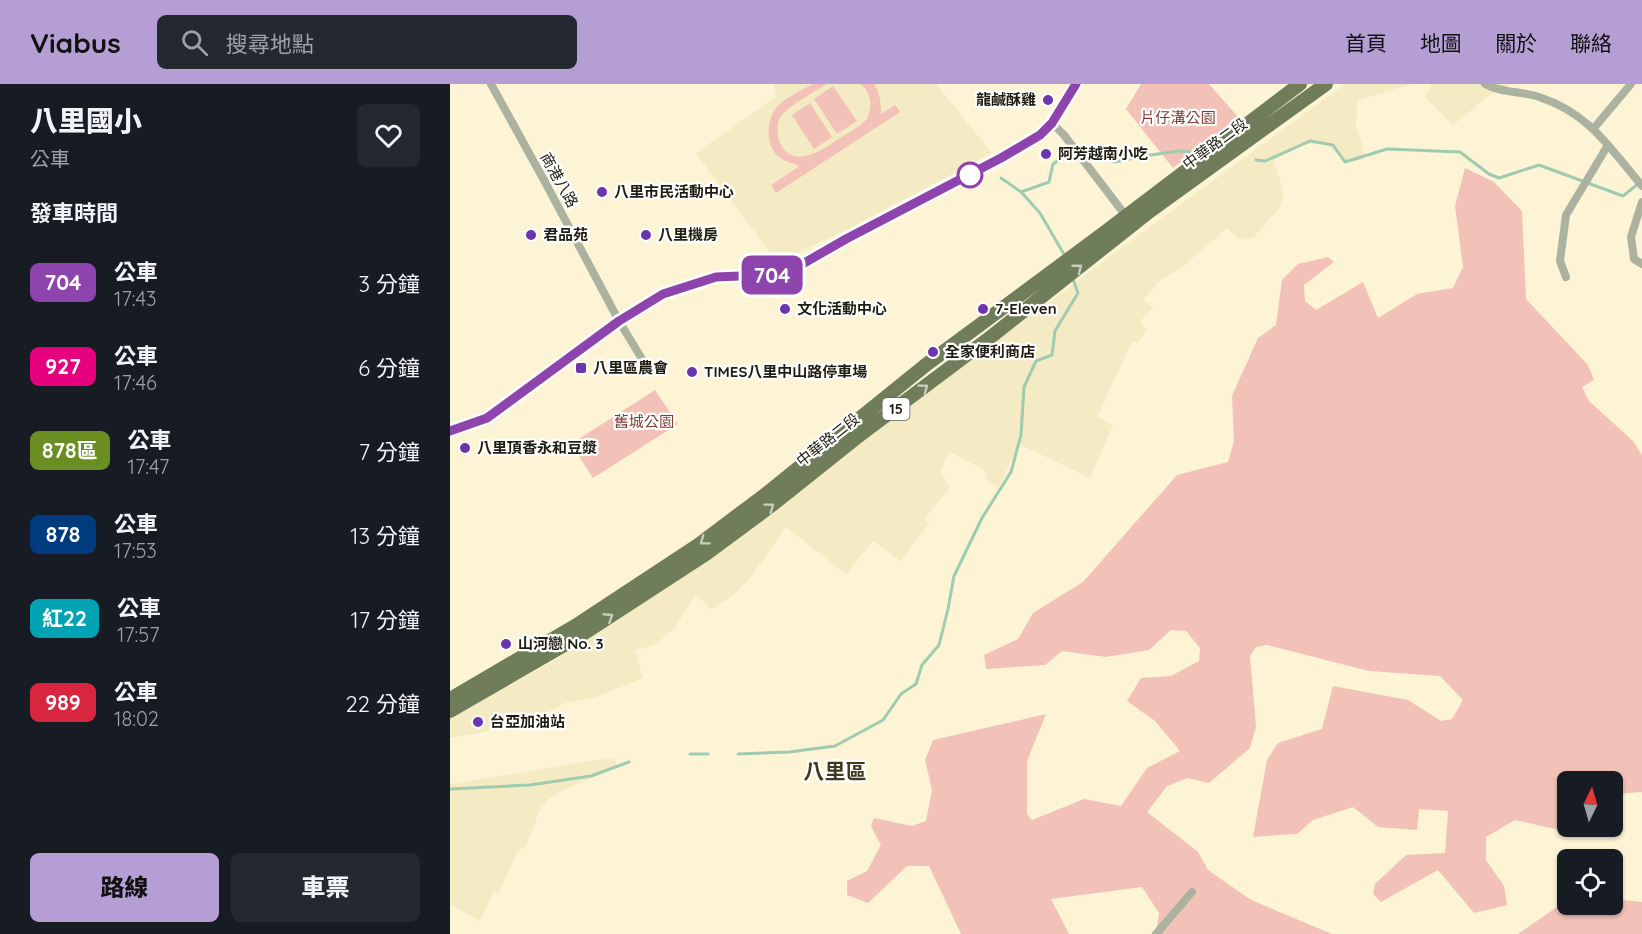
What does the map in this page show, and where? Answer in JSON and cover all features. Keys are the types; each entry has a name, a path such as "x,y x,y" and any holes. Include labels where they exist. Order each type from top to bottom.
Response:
{"main road":[{"path":"450,431 487,418 619,321 663,294 716,277 785,274 846,239 1001,158 1040,135 1052,123 1076,84"},
{"name":"中華路二段","path":"450,699 574,626 699,545 927,364 1129,221 1217,155 1300,84"},
{"name":"中華路二段","path":"1217,155 1326,84"},
{"name":"中華路二段","path":"450,711 580,636 706,554 992,336 1129,221"}],"street":[{"name":"商港八路","path":"490,84 619,321 645,364"},
{"path":"1485,84 1492,88 1537,96 1568,108 1594,128 1642,186"},
{"path":"1594,128 1631,84"},
{"path":"1052,123 1064,135 1129,221"},
{"path":"1566,277 1560,261 1566,215 1608,145"},
{"path":"1642,202 1631,237 1634,259 1642,264"},
{"path":"1156,934 1192,892"}],"shaded area":[{"path":"774,84 936,84 992,153 846,230 777,262 696,153 776,97"},
{"path":"1345,84 1413,84 1361,99 1357,104 1356,127 1364,151 1363,159 1353,162 1344,160 1326,144 1316,142 1299,147 1274,160 1284,195 1279,208 1253,238 1240,240 1227,228 1179,270 1161,279 1144,299 1153,308 1139,322 1147,330 1138,343 1132,341 1097,417 1113,425 1090,478 1019,444 999,487 987,481 984,469 949,452 940,471 950,488 925,518 929,523 900,561 873,541 846,574 786,527 750,578 732,596 711,609 696,595 673,630 654,645 635,650 643,678 595,697 565,703 535,718 515,721 485,732 450,738 450,719 571,651 687,573 1128,243"},
{"path":"1431,84 1509,84 1490,95 1453,125 1425,97"},
{"path":"610,758 616,759 616,767 561,791 546,801 540,810 526,846 517,852 499,892 493,892 480,921 450,905 450,784"}],"green space":[{"path":"813,84 827,84 790,108 778,122 780,143 793,156 800,157 817,152 867,119 870,100 861,84 874,84 880,98 881,114 895,105 900,112 776,193 771,185 800,166 783,160 772,148 769,128 772,114 780,104"},
{"name":"片仔溝公園","path":"1141,84 1209,84 1238,117 1173,168 1126,109"},
{"path":"833,86 857,121 837,134 814,99"},
{"path":"810,103 832,137 814,149 792,115"},
{"path":"1465,168 1494,182 1522,211 1526,299 1588,365 1594,380 1582,387 1589,401 1633,441 1642,455 1642,792 1623,794 1623,771 1557,771 1557,830 1515,820 1486,837 1486,860 1504,886 1507,905 1474,913 1438,870 1381,902 1373,894 1375,884 1406,855 1445,853 1448,811 1419,809 1417,830 1378,827 1353,807 1313,820 1297,834 1253,837 1267,760 1278,743 1322,729 1333,686 1408,700 1441,721 1452,719 1463,700 1440,676 1369,671 1267,645 1256,647 1250,656 1256,727 1250,748 1209,783 1188,778 1167,786 1147,812 1198,852 1208,870 1251,900 1332,934 1156,934 1159,913 1142,887 1051,899 1069,934 961,934 929,866 907,866 868,903 847,895 847,881 867,871 881,845 871,826 874,818 912,826 926,821 932,790 925,760 933,740 1046,714 1027,761 1027,814 1032,820 1084,799 1121,806 1147,768 1180,751 1155,721 1127,701 1141,678 1171,676 1199,661 1200,648 1186,631 1171,630 1149,650 1106,657 1062,651 1045,665 986,669 984,655 1018,639 1033,613 1083,582 1177,475 1228,462 1234,441 1232,396 1258,338 1276,325 1282,280 1298,264 1328,257 1334,262 1304,285 1305,301 1316,310 1363,282 1378,318 1417,294 1453,288 1463,267 1455,206"},
{"name":"舊城公園","path":"655,390 678,424 593,478 571,444"},
{"path":"1623,900 1642,902 1642,934 1518,934 1557,907 1557,915 1623,915"}],"waterway":[{"path":"1256,160 1265,161 1310,141 1333,145 1345,162 1387,149 1460,152 1489,174 1499,178 1539,165 1623,196 1638,184"},
{"path":"1094,155 1115,162 1179,151 1193,152"},
{"path":"1001,178 1021,192 1049,182 1053,164 1066,155"},
{"path":"1021,192 1040,213 1065,256"},
{"path":"738,754 789,752 835,746 883,720 901,694 916,684 922,665 939,645 954,576 982,518 1011,472 1021,435 1024,387 1036,361 1052,355 1055,331 1078,293 1073,279"},
{"path":"690,754 708,754"},
{"path":"450,789 530,785 591,776 629,762"}],"bus line":[{"name":"704","path":"450,431 487,418 580,352 619,321 663,294 716,277 785,274 846,239 1001,158 1040,135 1052,123 1076,84"}],"place":[{"name":"龍鹹酥雞","path":"1048,100"},
{"name":"阿芳越南小吃","path":"1046,154"},
{"name":"八里市民活動中心","path":"602,192"},
{"name":"君品苑","path":"531,235"},
{"name":"八里機房","path":"646,235"},
{"name":"文化活動中心","path":"785,309"},
{"name":"7-Eleven","path":"983,309"},
{"name":"全家便利商店","path":"933,352"},
{"name":"八里區農會","path":"581,368"},
{"name":"TIMES八里中山路停車場","path":"692,372"},
{"name":"八里頂香永和豆漿","path":"465,448"},
{"name":"山河戀 No. 3","path":"506,644"},
{"name":"台亞加油站","path":"478,722"}],"district":[{"name":"八里區","path":"835,772"}]}
